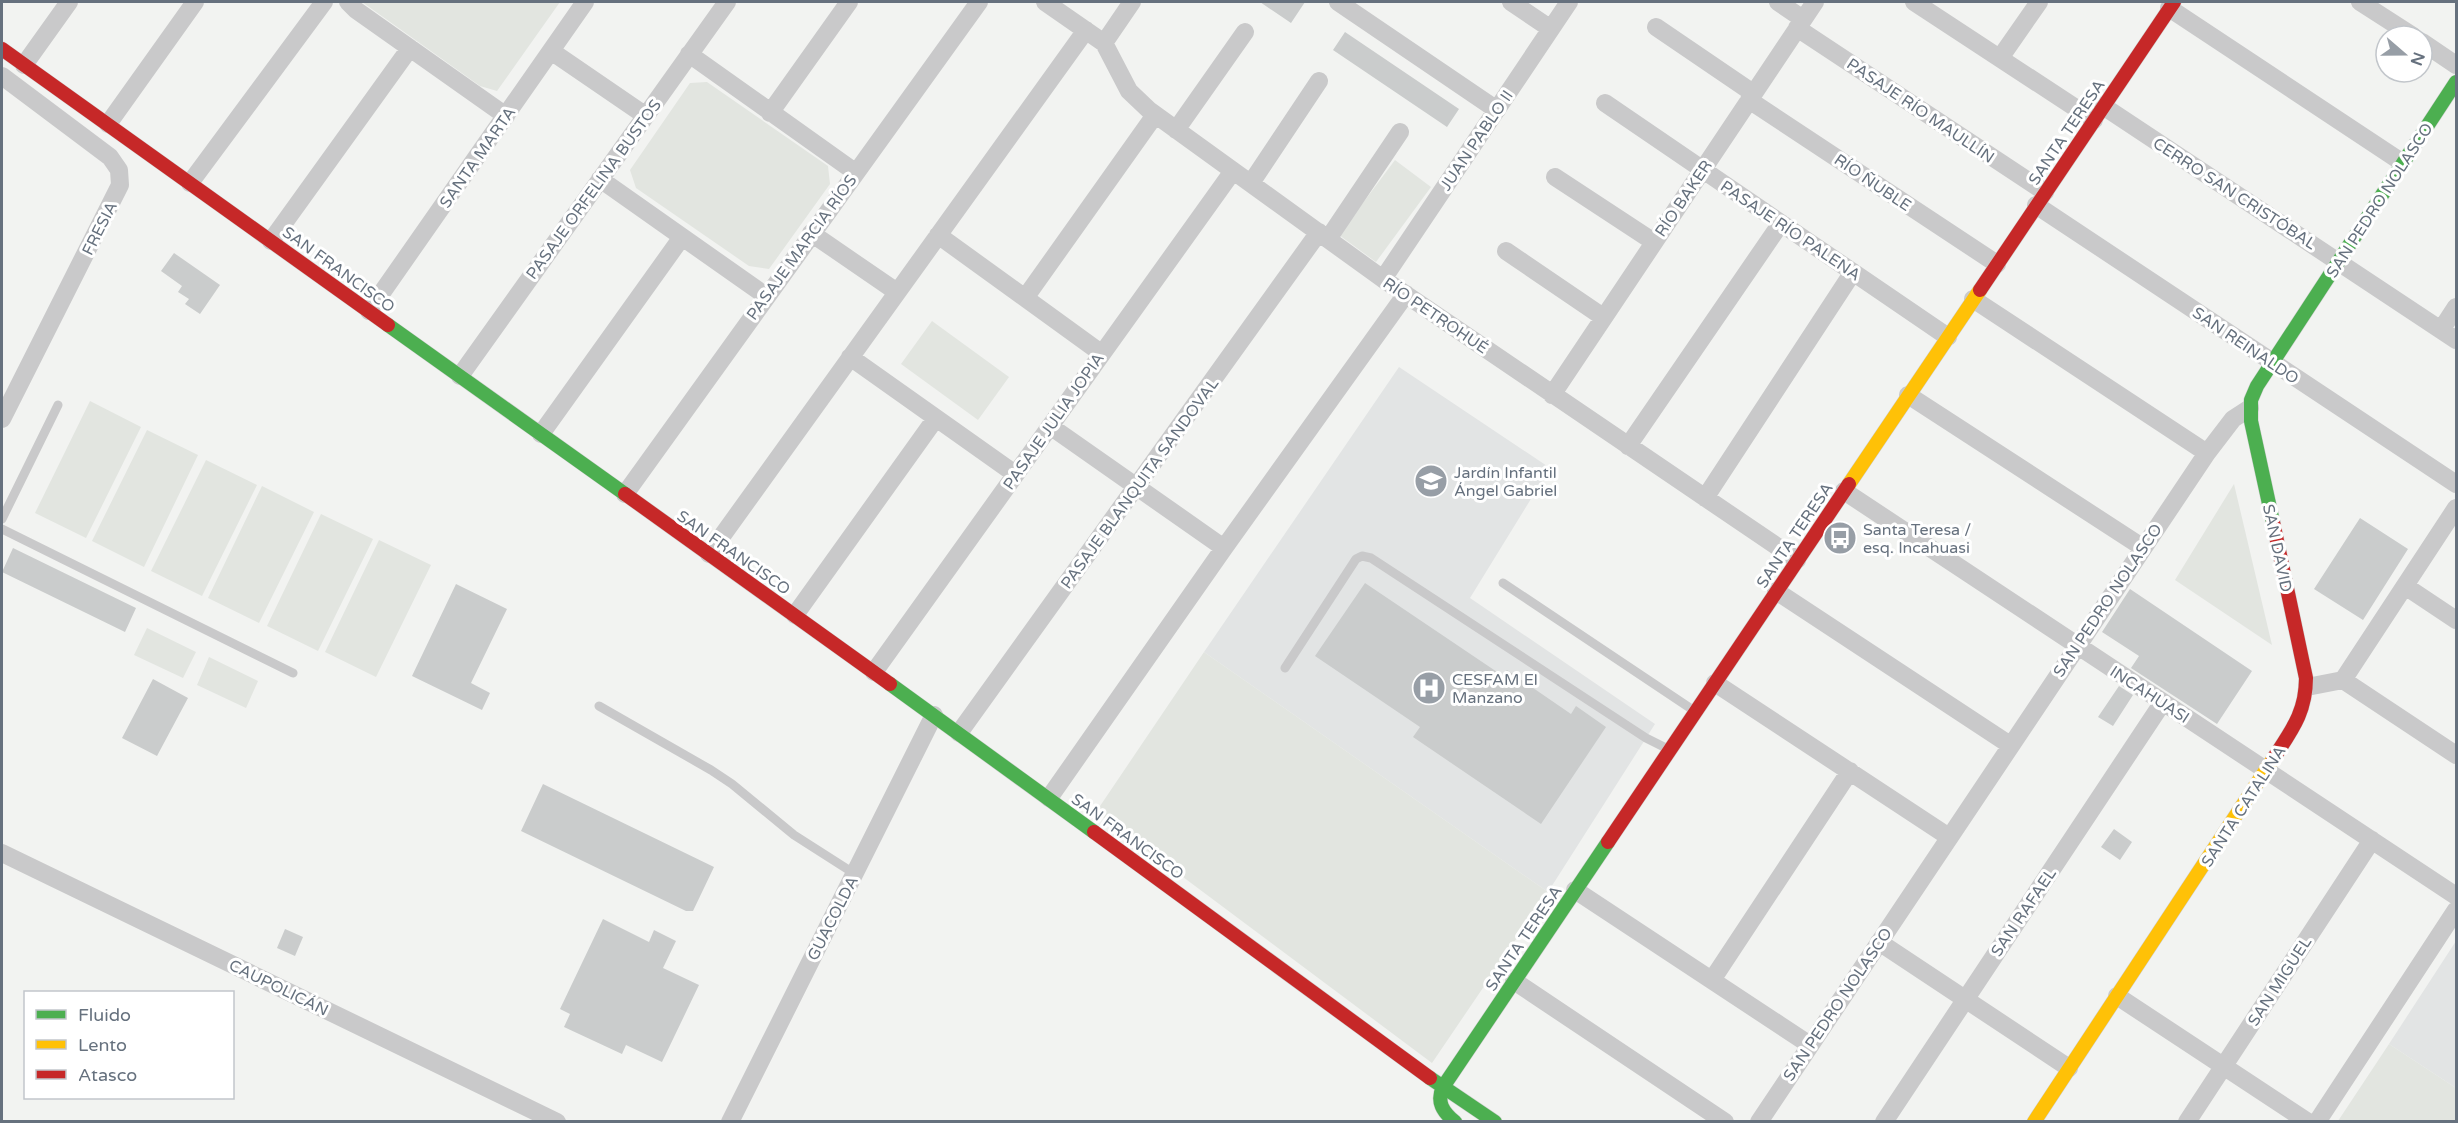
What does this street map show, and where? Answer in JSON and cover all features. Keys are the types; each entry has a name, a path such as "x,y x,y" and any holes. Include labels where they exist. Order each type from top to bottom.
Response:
{"street":[{"path":"24,65 69,2"},
{"path":"108,124 195,2"},
{"path":"190,183 324,2"},
{"path":"348,2 506,116"},
{"name":"SANTA MARTA","path":"369,311 585,2"},
{"name":"PASAJE ORFELINA BUSTOS","path":"460,376 727,2"},
{"path":"770,113 849,2"},
{"name":"PASAJE MARCIA RÍOS","path":"625,494 979,2"},
{"path":"1045,2 1104,43 1132,2"},
{"path":"1511,2 1551,29"},
{"name":"JUAN PABLO II","path":"1383,279 1569,2"},
{"name":"PASAJE RÍO MAULLÍN","path":"1778,2 1800,23 2041,199"},
{"name":"RÍO BAKER","path":"1552,394 1815,2"},
{"path":"2000,58 2038,2"},
{"path":"2360,2 2394,24"},
{"path":"1348,4 1497,110"},
{"name":"CERRO SAN CRISTÓBAL","path":"1922,4 2000,58 2098,113 2338,262 2449,335"},
{"path":"2171,5 2403,163"},
{"name":"SANTA TERESA","path":"1443,1087 2171,5"},
{"name":"RÍO ÑUBLE","path":"1656,27 1751,97 1997,264"},
{"path":"709,554 1086,30"},
{"path":"1176,130 1245,32"},
{"name":"RÍO PETROHUÉ","path":"1104,43 1129,91 1155,115 1383,279 1797,560"},
{"path":"271,241 410,48"},
{"name":"SAN FRANCISCO","path":"2,49 795,615 1443,1087 1495,1122"},
{"path":"2434,50 2457,65"},
{"path":"551,51 646,116"},
{"path":"689,54 855,172"},
{"name":"FRESIA","path":"2,76 110,158 119,170 120,185 2,419"},
{"path":"1251,183 1319,81"},
{"name":"SAN PEDRO NOLASCO","path":"1759,1122 2142,547 2233,419 2250,408 2253,392 2457,82"},
{"name":"PASAJE RÍO PALENA","path":"1605,103 1948,337"},
{"path":"1025,298 1155,115"},
{"name":"PASAJE BLANQUITA SANDOVAL","path":"959,733 1136,486 1400,132"},
{"name":"PASAJE JULIA JOPIA","path":"874,672 1233,171"},
{"path":"1555,177 1654,242"},
{"path":"600,179 766,296"},
{"name":"SAN REINALDO","path":"2041,199 2273,362 2457,484"},
{"path":"1628,446 1780,223"},
{"path":"811,233 897,292"},
{"path":"938,235 1101,353"},
{"path":"541,434 682,237"},
{"path":"1506,251 1603,317"},
{"path":"1705,498 1853,272"},
{"path":"1049,798 1406,294"},
{"path":"1973,299 2207,453"},
{"path":"2449,335 2457,307"},
{"path":"850,357 1015,474"},
{"path":"1908,395 2142,547"},
{"name":"SAN DAVID","path":"2250,408 2307,687"},
{"path":"795,615 936,418"},
{"path":"1050,426 1224,548"},
{"name":"INCAHUASI","path":"1844,491 2457,896"},
{"path":"2343,680 2457,508"},
{"path":"2405,586 2457,620"},
{"path":"1776,591 2010,746"},
{"path":"2307,687 2343,680 2457,755"},
{"path":"1715,683 1949,837"},
{"name":"SANTA CATALINA","path":"2034,1122 2267,771 2299,719 2307,687"},
{"name":"SAN RAFAEL","path":"1884,1122 2163,702"},
{"name":"GUACOLDA","path":"730,1122 934,715"},
{"path":"1712,980 1850,771"},
{"name":"SAN MIGUEL","path":"2187,1122 2372,840"},
{"name":"CAUPOLICÁN","path":"2,853 557,1122"},
{"path":"1575,890 1810,1045"},
{"path":"2318,1122 2457,910"},
{"path":"1879,942 2069,1068"},
{"path":"1514,981 1725,1122"},
{"path":"2117,996 2308,1122"},
{"path":"1443,1087 1439,1101 1441,1108 1455,1122"}],"lane":[{"path":"2,519 58,405"},
{"path":"2,529 292,673"},
{"path":"1285,668 1356,559 1362,556 1371,558 1646,738 1670,750"},
{"path":"1503,583 1695,712"},
{"path":"599,706 711,770 732,784 794,836 855,874"}],"shaded area":[{"path":"362,2 560,2 497,91 480,86"},
{"path":"707,82 828,166 830,184 769,269 749,266 636,188 630,170 690,83"},
{"path":"1395,160 1431,187 1376,262 1339,235"},
{"path":"932,321 1009,377 978,420 901,364"},
{"name":"CESFAM El Manzano","path":"1399,367 1550,468 1470,598 1655,724 1548,892 1204,652"},
{"path":"90,401 141,427 86,538 35,513"},
{"path":"147,430 198,455 144,567 92,541"},
{"path":"206,460 257,485 202,596 151,571"},
{"path":"2234,484 2272,645 2175,580"},
{"path":"262,486 314,512 259,623 208,598"},
{"path":"321,514 373,539 318,651 267,626"},
{"path":"379,540 431,565 376,677 325,652"},
{"path":"147,628 196,652 183,678 134,655"},
{"path":"1204,652 1548,892 1432,1063 1096,812"},
{"path":"209,657 258,681 246,708 197,685"},
{"path":"2456,941 2456,1088 2389,1044"},
{"path":"2389,1044 2456,1088 2456,1121 2338,1121"}],"building":[{"path":"1260,2 1305,2 1291,23"},
{"path":"1345,32 1459,109 1447,127 1333,50"},
{"path":"174,253 220,285 200,314 185,304 189,299 178,292 182,286 161,271"},
{"path":"2360,518 2408,549 2363,620 2314,589"},
{"path":"13,548 136,608 125,632 2,572"},
{"path":"1365,583 1503,676 1507,670 1571,714 1576,706 1606,727 1541,824 1413,737 1420,727 1315,656"},
{"path":"456,584 507,609 471,683 490,693 482,710 412,676"},
{"path":"2130,589 2252,671 2217,724 2131,668 2139,656 2102,632"},
{"path":"153,679 188,698 157,756 122,738"},
{"path":"2119,686 2133,695 2113,726 2098,717"},
{"path":"543,784 714,867 693,911 686,911 521,831"},
{"path":"2114,829 2132,842 2120,860 2101,847"},
{"path":"603,919 649,942 654,930 676,941 663,968 699,985 662,1062 626,1045 622,1054 564,1027 570,1014 560,1009"},
{"path":"285,929 303,937 295,956 277,948"}],"traffic: fast":[{"path":"2273,522 2251,421 2251,400 2257,386 2456,82"},
{"path":"388,325 625,494"},
{"path":"890,684 1094,832"},
{"path":"1455,1122 1442,1106 1440,1097 1443,1087 1608,842"},
{"path":"1430,1078 1495,1122"}],"traffic: slow":[{"path":"1849,484 1980,290"},
{"path":"2034,1122 2273,759"}],"traffic: jam":[{"path":"1980,290 2174,2"},
{"path":"2,49 388,325"},
{"path":"1608,842 1849,484"},
{"path":"625,494 890,684"},
{"path":"2273,522 2306,678 2300,712 2273,759"},
{"path":"1094,832 1430,1078"}],"place":[{"name":"Jardín Infantil Ángel Gabriel","path":"1431,481"},
{"name":"Santa Teresa / esq. Incahuasi","path":"1840,538"},
{"name":"CESFAM El Manzano","path":"1429,688"}]}
